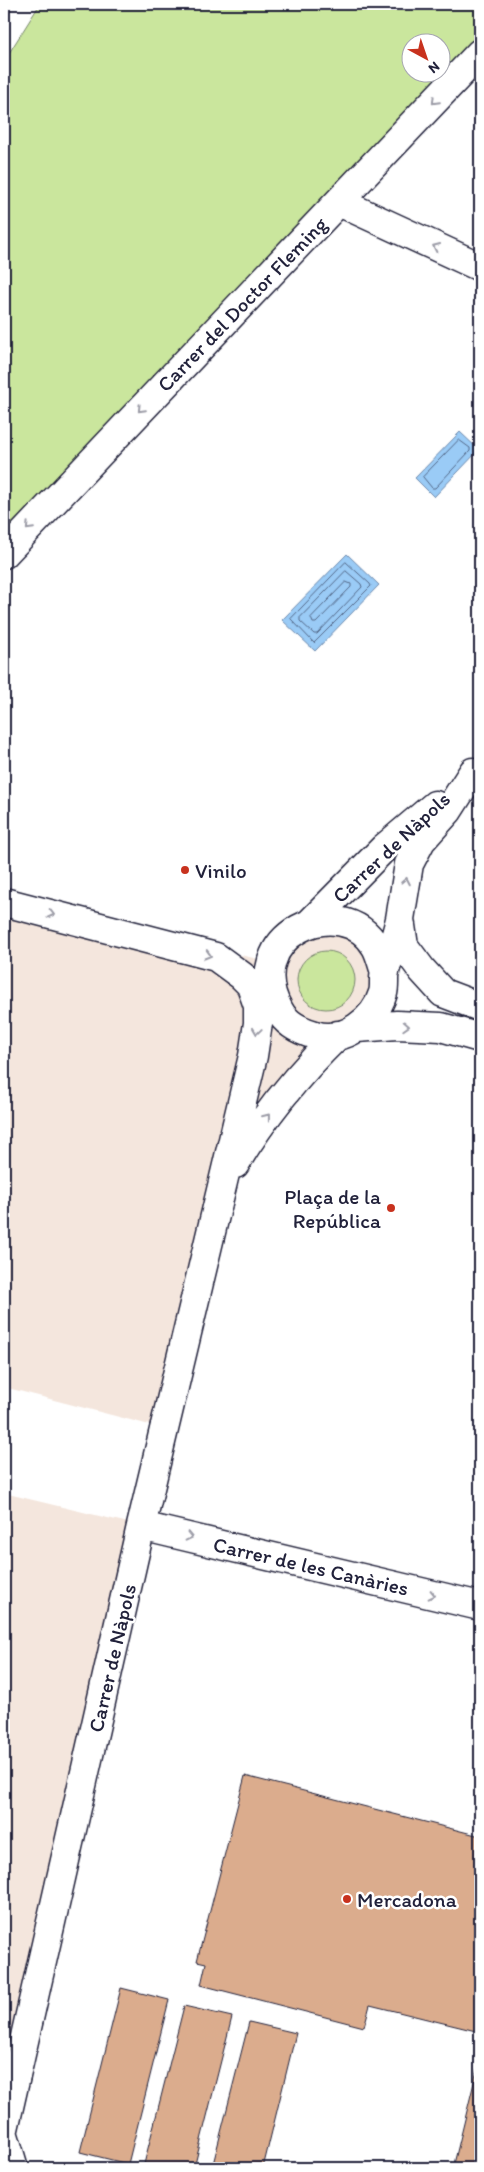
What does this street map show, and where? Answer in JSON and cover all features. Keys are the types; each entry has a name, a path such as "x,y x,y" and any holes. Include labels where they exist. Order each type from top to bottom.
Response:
{"street":[{"name":"Carrer del Doctor Fleming","path":"4,554 480,53"},
{"path":"339,202 480,267"},
{"name":"Carrer de Nàpols","path":"388,954 400,919 409,864 422,841 448,811 476,768"},
{"name":"Carrer de Nàpols","path":"311,922 384,848 476,768"},
{"path":"4,902 216,957 250,983 282,1016 300,1030 320,1036 397,1026 441,1028 480,1038"},
{"path":"282,1016 272,998 269,983 271,962 280,944 293,932 311,922 331,921 344,923 362,932 388,954 422,970 443,994 480,1007"},
{"path":"348,1032 372,1015 383,993 388,954"},
{"name":"Carrer de Nàpols","path":"4,2129 141,1526 253,1056 258,1023 258,1006 250,983"},
{"name":"Carrer de Nàpols","path":"222,1187 252,1136 309,1063 348,1032"},
{"name":"Carrer de les Canàries","path":"141,1526 480,1606"},
{"path":"4,2135 14,2168"}],"shaded area":[{"path":"4,899 270,962 293,932 362,932 383,993 338,1035 222,1187 165,1429 4,1387"},
{"path":"4,1493 141,1526 4,2098"}],"green space":[{"path":"40,4 480,4 480,53 4,554 4,61"},
{"path":"320,951 332,951 347,959 355,974 355,986 347,1001 332,1009 320,1009 305,1001 297,986 297,974 305,959"}],"water":[{"path":"460,432 479,450 434,497 415,478"},
{"path":"347,554 379,585 315,651 282,620"}],"building":[{"name":"Mercadona","path":"245,1776 480,1836 480,2032 370,2005 364,2027 201,1985 206,1963 197,1961"},
{"path":"121,1988 169,2000 128,2164 80,2152"},
{"path":"184,2006 232,2017 194,2168 143,2168"},
{"path":"249,2022 296,2033 263,2168 212,2168"},
{"path":"480,2058 480,2168 453,2168"}],"place":[{"name":"Vinilo","path":"185,870"},
{"name":"Plaça de la República","path":"391,1208"},
{"name":"Mercadona","path":"347,1899"}]}
